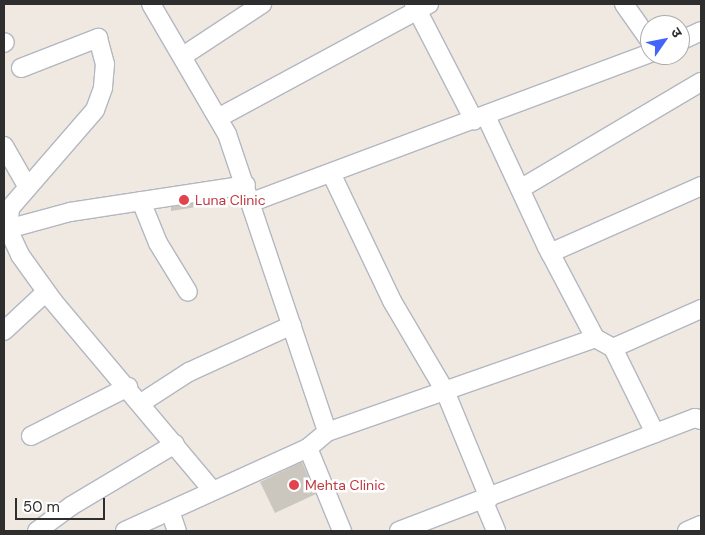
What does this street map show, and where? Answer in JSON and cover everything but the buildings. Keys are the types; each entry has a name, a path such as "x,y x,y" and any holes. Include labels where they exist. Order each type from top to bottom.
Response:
{"street":[{"path":"151,4 218,118 246,185 327,432"},
{"path":"183,56 262,4"},
{"path":"624,4 640,27"},
{"path":"218,118 420,6 520,189 550,253 595,338 613,348 655,433"},
{"path":"21,68 98,38 105,64 103,88 95,110 7,206 6,229 20,255 46,292 128,386 213,491"},
{"path":"252,202 640,57"},
{"path":"520,189 701,82"},
{"path":"4,146 27,186"},
{"path":"331,173 392,302 445,391 486,499 496,531"},
{"path":"6,229 40,220 141,201 246,185"},
{"path":"550,253 701,186"},
{"path":"141,201 158,243 188,292"},
{"path":"7,206 40,220"},
{"path":"4,331 46,292"},
{"path":"613,348 701,309"},
{"path":"141,403 189,372 292,325"},
{"path":"125,531 308,448 327,432 595,338"},
{"path":"31,436 128,386"},
{"path":"398,531 695,418 701,420"},
{"path":"37,531 71,506 176,444"},
{"path":"308,448 342,531"},
{"path":"170,510 177,531"},
{"path":"687,531 701,525"}],"place":[{"name":"Luna Clinic","path":"184,200"},
{"name":"Mehta Clinic","path":"294,485"}]}
